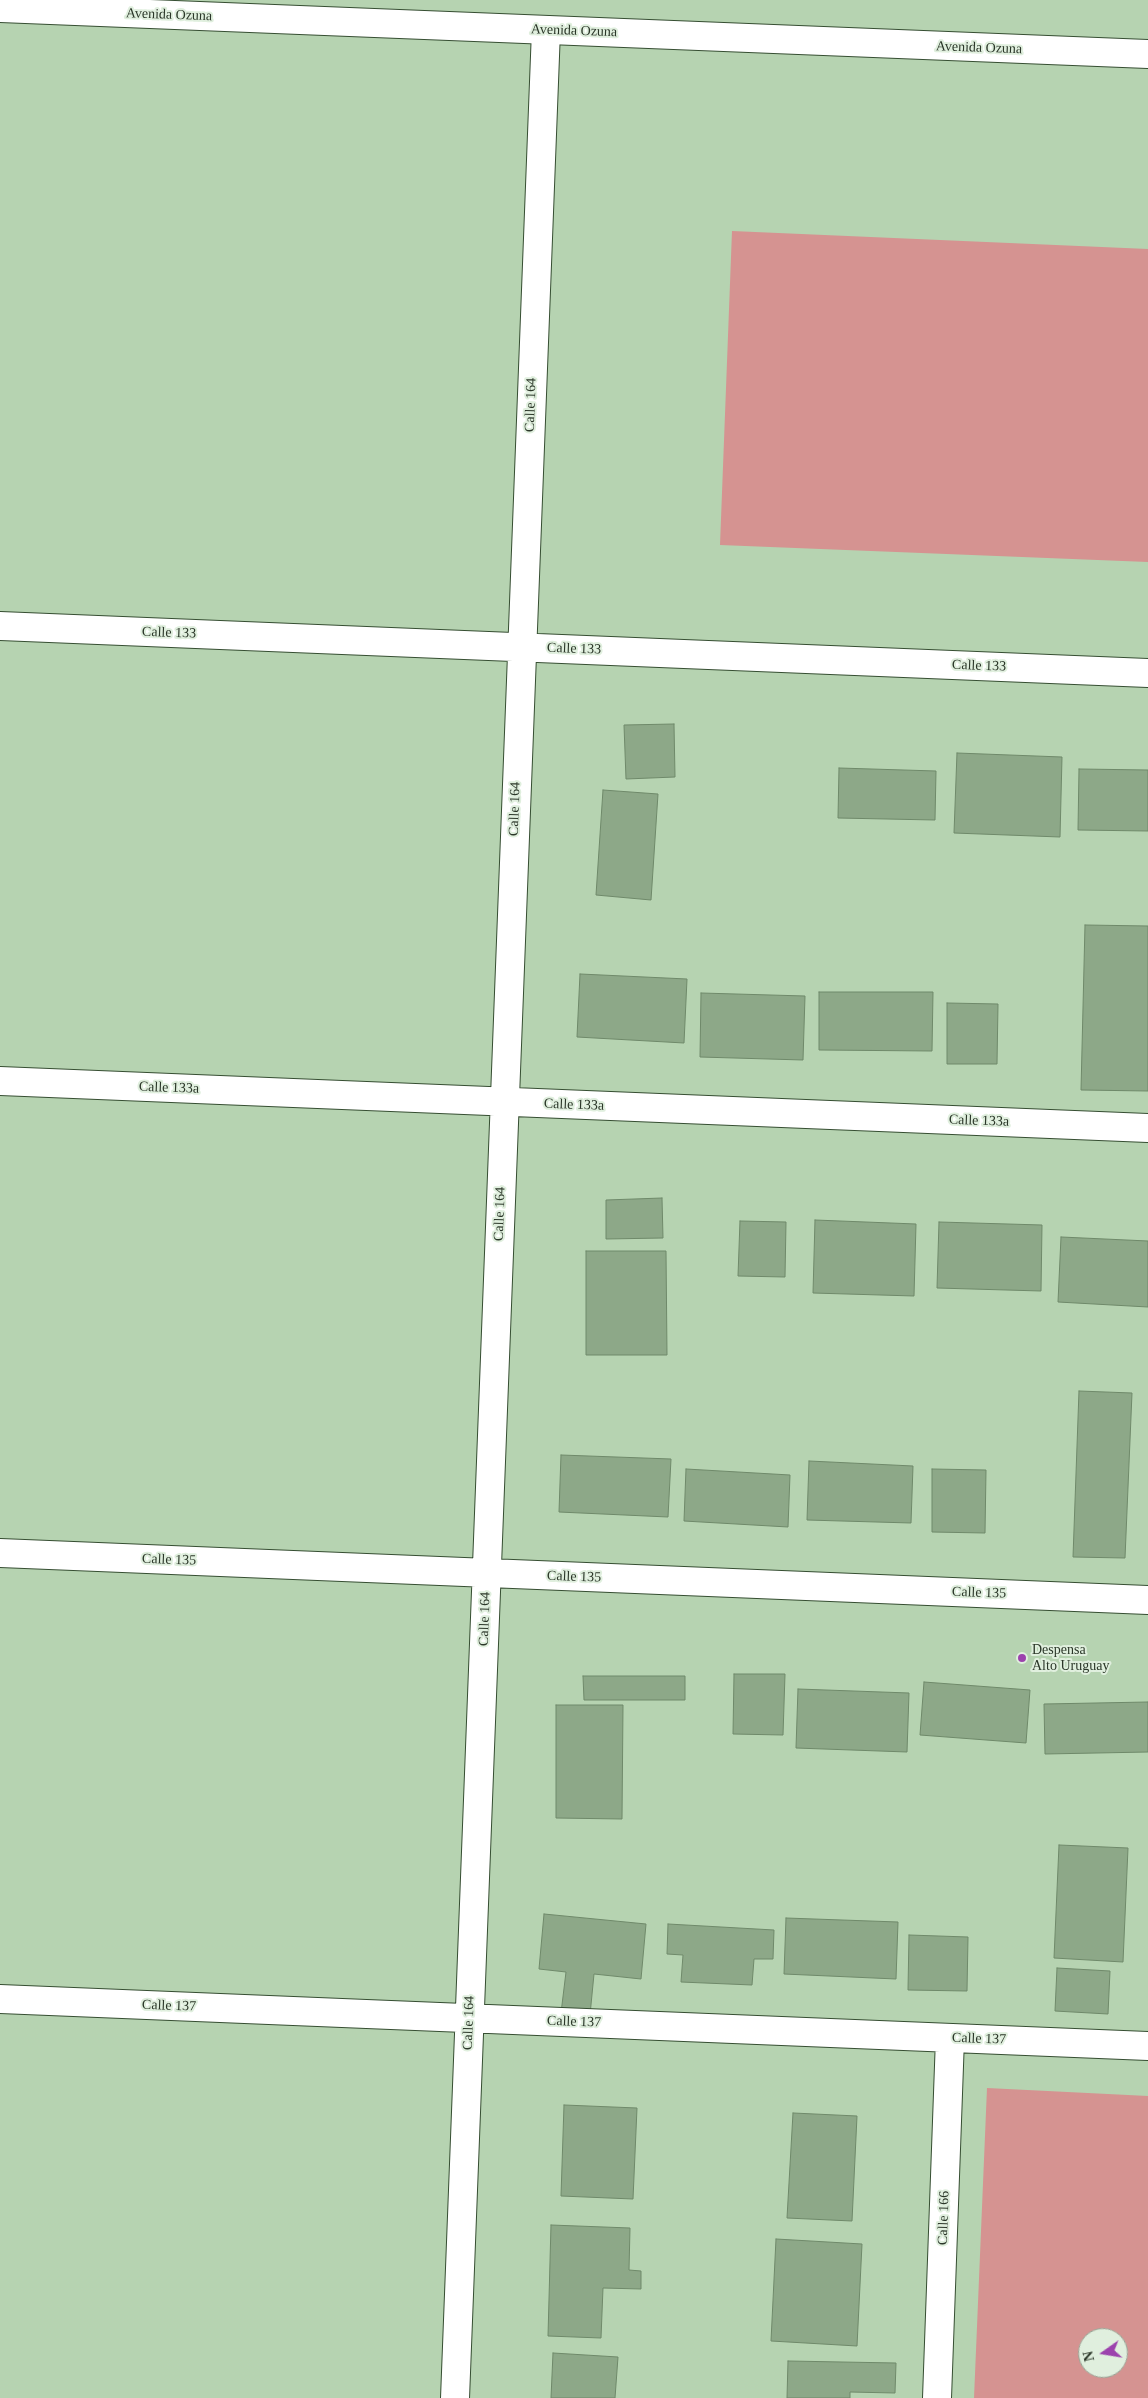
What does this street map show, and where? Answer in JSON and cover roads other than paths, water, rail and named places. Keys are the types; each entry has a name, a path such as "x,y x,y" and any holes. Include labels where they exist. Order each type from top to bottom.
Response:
{"street":[{"name":"Avenida Ozuna","path":"0,8 1148,54"},
{"name":"Calle 164","path":"455,2398 546,30"},
{"name":"Calle 133","path":"0,626 1148,673"},
{"name":"Calle 133a","path":"0,1081 1148,1128"},
{"name":"Calle 135","path":"0,1553 1148,1600"},
{"name":"Calle 137","path":"0,1999 1148,2046"},
{"name":"Calle 166","path":"937,2398 950,2038"}],"place":[{"name":"Despensa Alto Uruguay","path":"1022,1658"}]}
